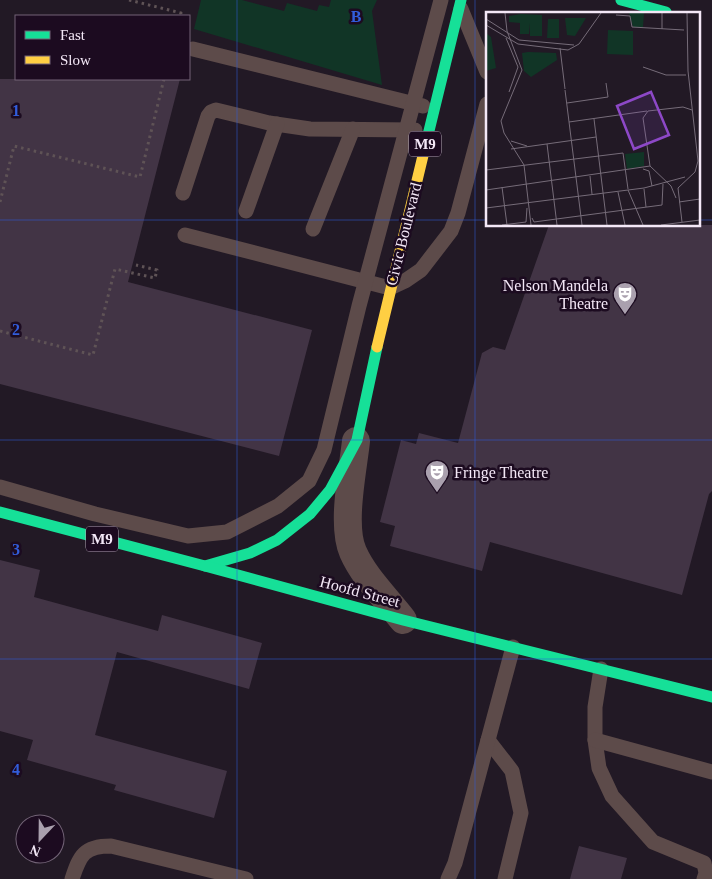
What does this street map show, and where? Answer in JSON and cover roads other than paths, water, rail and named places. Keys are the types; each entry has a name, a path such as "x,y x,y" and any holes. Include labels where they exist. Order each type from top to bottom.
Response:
{"main road":[{"path":"621,0 666,12"},
{"name":"Civic Boulevard","path":"205,566 250,553 277,540 310,514 330,490 357,440 390,288 460,3"},
{"name":"Hoofd Street","path":"0,512 402,620 712,697"}],"street":[{"name":"Civic Boulevard","path":"357,440 348,509 351,549 359,564 402,620"}],"lane":[{"path":"0,487 95,514 188,536 227,532 278,506 309,481 324,450 366,282 441,0"},
{"path":"460,3 486,69"},
{"path":"193,49 434,108"},
{"path":"185,235 390,288 405,282 421,270 452,231 486,108"},
{"path":"183,193 208,116 216,110 277,124 310,129 429,129"},
{"path":"246,211 277,124"},
{"path":"313,230 353,130"},
{"path":"448,879 455,864 513,647"},
{"path":"600,669 595,707 595,740 600,768 612,796 653,842 704,863 706,873 704,879"},
{"path":"488,740 512,771 521,812 505,879"},
{"path":"595,740 712,772"},
{"path":"72,879 77,865 89,849 96,846 110,846 246,879"}],"place":[{"name":"Nelson Mandela Theatre","path":"625,315"},
{"name":"Fringe Theatre","path":"437,493"}]}
